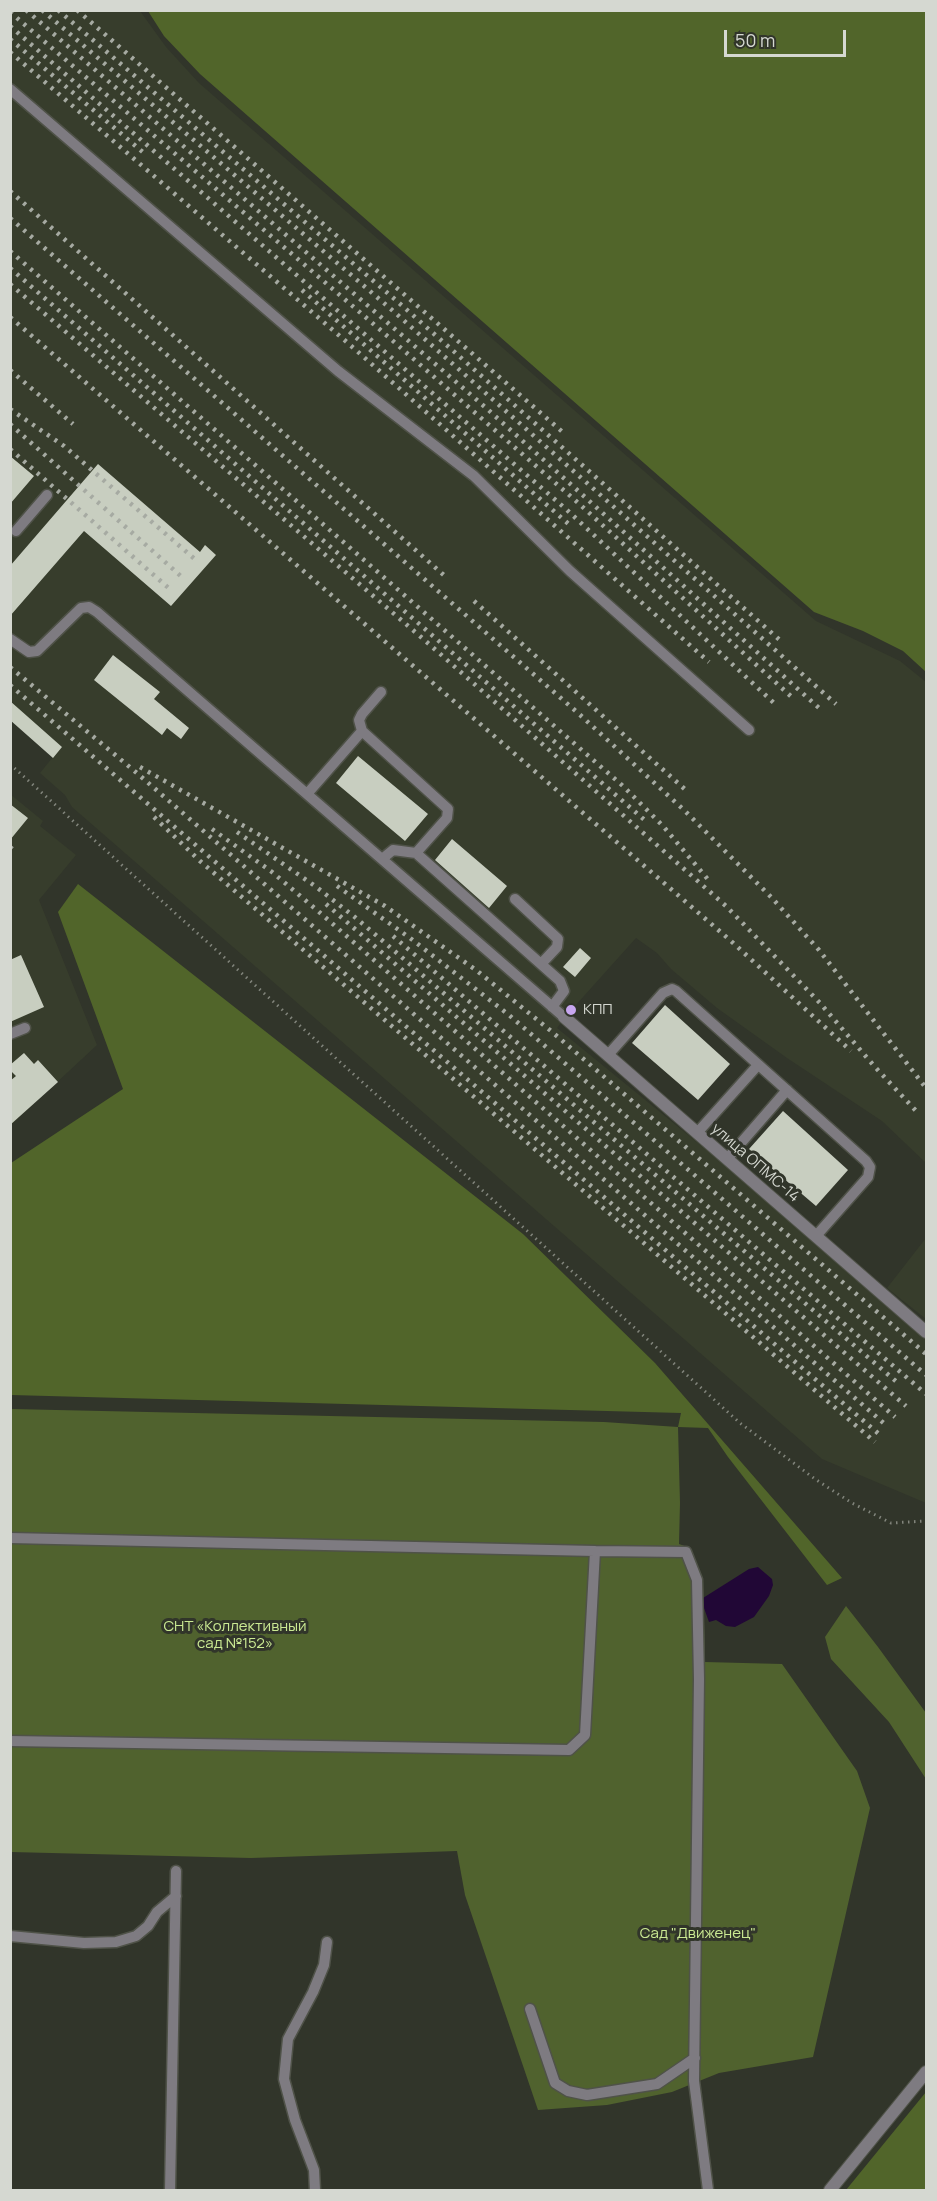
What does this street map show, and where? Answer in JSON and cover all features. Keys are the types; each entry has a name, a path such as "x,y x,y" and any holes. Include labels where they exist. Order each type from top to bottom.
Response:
{"street":[{"name":"улица ОПМС-14","path":"564,1017 927,1332"},
{"path":"830,2190 927,2072"}],"lane":[{"path":"10,89 338,371 474,476 570,571 749,730"},
{"path":"12,531 47,495"},
{"path":"10,639 28,652 37,651 81,608 89,608 97,612 564,1017"},
{"path":"381,692 359,720 362,731 448,808 447,818 416,854"},
{"path":"307,794 362,731"},
{"path":"382,859 393,850 416,854 563,986 564,991 552,1007"},
{"path":"515,899 558,939 557,947 541,964"},
{"path":"608,1055 663,993 672,989 788,1090 870,1167 871,1172 868,1177 816,1236"},
{"path":"10,1034 25,1028"},
{"path":"697,1133 758,1065"},
{"path":"727,1159 788,1090"},
{"path":"10,1538 686,1552 697,1580 699,1679 694,2084 708,2190"},
{"path":"10,1741 569,1750 585,1735 595,1551"},
{"path":"170,2190 176,1871"},
{"path":"10,1936 84,1943 116,1942 136,1936 148,1926 157,1912 176,1896"},
{"path":"315,2190 314,2170 295,2120 284,2079 288,2039 313,1992 324,1965 327,1942"},
{"path":"530,2009 555,2083 568,2091 587,2095 657,2084 695,2058"}],"path":[{"path":"10,764 740,1423 806,1473 852,1503 891,1522 927,1521"}],"shaded area":[{"path":"11,11 140,11 166,47 199,83 816,621 900,661 926,682 926,1163 882,1121 717,1008 671,969 657,953 636,938 575,1006 578,1009 571,1017 565,1017 557,1028 926,1329 926,1503 822,1459 72,807 65,795 40,773 53,757 11,720"},
{"path":"10,794 43,821 40,826 76,855 39,900 97,1045 11,1125"},
{"path":"926,1238 926,1319 887,1288"},
{"path":"758,1567 772,1579 773,1585 769,1596 754,1617 735,1627 726,1626 716,1620 709,1622 703,1598 749,1569"}],"green space":[{"path":"148,11 926,11 926,672 903,651 863,631 814,612 200,74 164,36"},
{"path":"78,884 523,1234 655,1363 842,1578 827,1585 708,1428 678,1427 681,1413 11,1395 11,1163 123,1089 58,912"},
{"name":"СНТ «Коллективный сад №152»","path":"11,1409 604,1422 678,1427 679,1544 690,1548 703,1579 705,1662 782,1664 857,1771 870,1808 813,2057 719,2073 672,2092 607,2105 538,2110 465,1895 457,1851 251,1858 11,1852"},
{"path":"846,1606 926,1713 926,1779 889,1722 831,1659 825,1637"},
{"path":"926,2092 926,2190 846,2190"}],"building":[{"path":"10,456 34,476 10,504"},
{"path":"98,464 200,552 205,545 216,555 171,606 84,531 10,616 10,566"},
{"path":"113,655 160,692 154,699 189,728 181,739 167,728 162,735 94,680"},
{"path":"10,701 62,747 53,758 10,720"},
{"path":"358,756 428,814 405,841 336,783"},
{"path":"10,804 28,818 10,840"},
{"path":"452,839 507,886 489,908 435,860"},
{"path":"580,948 591,958 575,977 563,967"},
{"path":"21,955 44,1007 10,1022 10,960"},
{"path":"665,1005 730,1064 698,1100 632,1043"},
{"path":"24,1053 34,1064 38,1060 58,1082 10,1125 10,1081 16,1076 10,1070 10,1065"},
{"path":"783,1111 848,1170 816,1206 749,1149"}],"railway":[{"path":"26,10 485,407 819,708"},
{"path":"42,10 392,310 836,704"},
{"path":"58,10 398,302 782,642"},
{"path":"77,10 566,435"},
{"path":"10,12 576,501 795,700"},
{"path":"10,26 567,510 775,704"},
{"path":"10,39 145,154"},
{"path":"10,52 349,344 709,662"},
{"path":"10,191 446,577"},
{"path":"10,218 578,713 684,810 771,897 819,950 926,1088"},
{"path":"10,251 623,786 663,826 711,883"},
{"path":"10,268 648,823"},
{"path":"10,284 421,637 726,906 820,1003 919,1114"},
{"path":"302,290 572,527"},
{"path":"10,317 731,941 851,1051"},
{"path":"10,370 73,424"},
{"path":"10,409 64,446 197,561"},
{"path":"10,424 183,578"},
{"path":"10,449 172,591"},
{"path":"474,601 688,792"},
{"path":"10,667 138,774 887,1426"},
{"path":"10,685 880,1435"},
{"path":"140,767 385,906 476,970 551,1031 926,1354"},
{"path":"154,817 200,861 875,1442"},
{"path":"212,829 272,872 318,911 895,1417"},
{"path":"237,832 315,886 356,918 898,1383"},
{"path":"10,847 16,852"},
{"path":"337,886 410,938 509,1015 926,1375"},
{"path":"326,904 906,1406"},
{"path":"393,936 926,1394"}],"place":[{"name":"КПП","path":"571,1010"}],"park label":[{"name":"Сад \"Движенец\"","path":"698,1934"}]}
